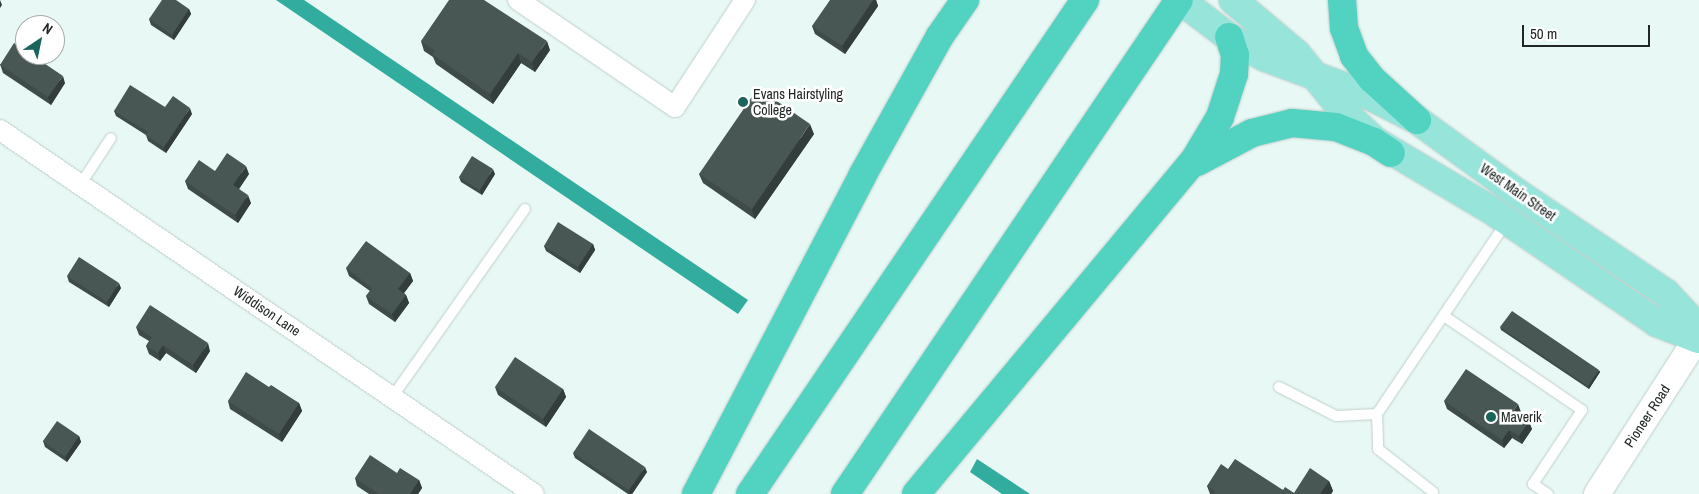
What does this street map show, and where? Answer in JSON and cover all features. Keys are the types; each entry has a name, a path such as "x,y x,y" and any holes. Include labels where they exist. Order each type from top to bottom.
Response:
{"highway":[{"path":"696,494 862,176 958,0"},
{"path":"940,36 965,0"},
{"path":"845,494 1180,0"},
{"path":"1342,0 1344,28 1354,56 1372,79 1417,120"},
{"path":"750,494 1083,3"},
{"path":"916,494 1179,178 1208,139 1228,96 1236,64 1229,37"},
{"path":"1179,178 1213,151 1232,141 1292,123 1336,127 1356,133 1392,153"}],"main road":[{"name":"West Main Street","path":"1180,0 1229,37 1264,57 1370,96 1417,120 1516,192 1666,292 1685,312 1698,337"},
{"name":"West Main Street","path":"1233,0 1276,33 1346,114 1392,153 1491,210 1657,323 1698,337"}],"street":[{"path":"518,0 675,107 745,0"},
{"name":"Widdison Lane","path":"0,130 393,396 534,494"},
{"name":"Pioneer Road","path":"1597,494 1698,337"}],"lane":[{"path":"80,185 111,138"},
{"path":"393,396 525,209"},
{"path":"1433,492 1378,449 1377,414 1499,232"},
{"path":"1444,316 1582,410 1533,484 1548,494"},
{"path":"1279,388 1336,416 1377,414"}],"shaded area":[{"path":"276,0 304,0 748,300 738,314"},
{"path":"977,459 1030,494 1002,494 970,472"}],"building":[{"path":"162,0 176,0 189,9 172,35 149,19"},
{"path":"449,0 484,0 547,41 532,62 518,53 490,94 432,54 435,51 421,41"},
{"path":"830,0 873,0 842,46 812,26"},
{"path":"14,43 15,65 47,65 63,76 48,97 0,65"},
{"path":"130,85 165,107 173,96 190,108 164,147 146,135 148,132 114,111"},
{"path":"758,88 810,124 752,209 699,174"},
{"path":"227,153 246,166 233,185 248,195 235,215 185,181 199,160 215,171"},
{"path":"472,156 493,169 480,190 459,177"},
{"path":"558,222 593,244 578,267 544,246"},
{"path":"366,241 410,273 398,289 406,295 392,314 366,296 372,288 346,268"},
{"path":"79,257 119,283 107,302 67,276"},
{"path":"150,305 208,343 193,365 163,345 158,353 146,346 152,337 136,327"},
{"path":"1512,311 1599,370 1588,386 1500,327"},
{"path":"515,357 563,389 543,419 495,387"},
{"path":"1466,369 1518,404 1514,410 1529,421 1519,436 1509,430 1502,440 1444,401"},
{"path":"246,372 299,403 279,434 228,401"},
{"path":"57,421 79,436 65,457 43,441"},
{"path":"589,429 645,467 629,490 573,453"},
{"path":"370,455 397,473 400,468 419,480 410,494 379,494 355,478"},
{"path":"1235,459 1283,490 1285,487 1294,493 1310,468 1329,481 1320,494 1213,494 1215,491 1207,486 1221,464 1228,469"}],"place":[{"name":"Evans Hairstyling College","path":"743,102"},
{"name":"Maverik","path":"1491,417"}]}
